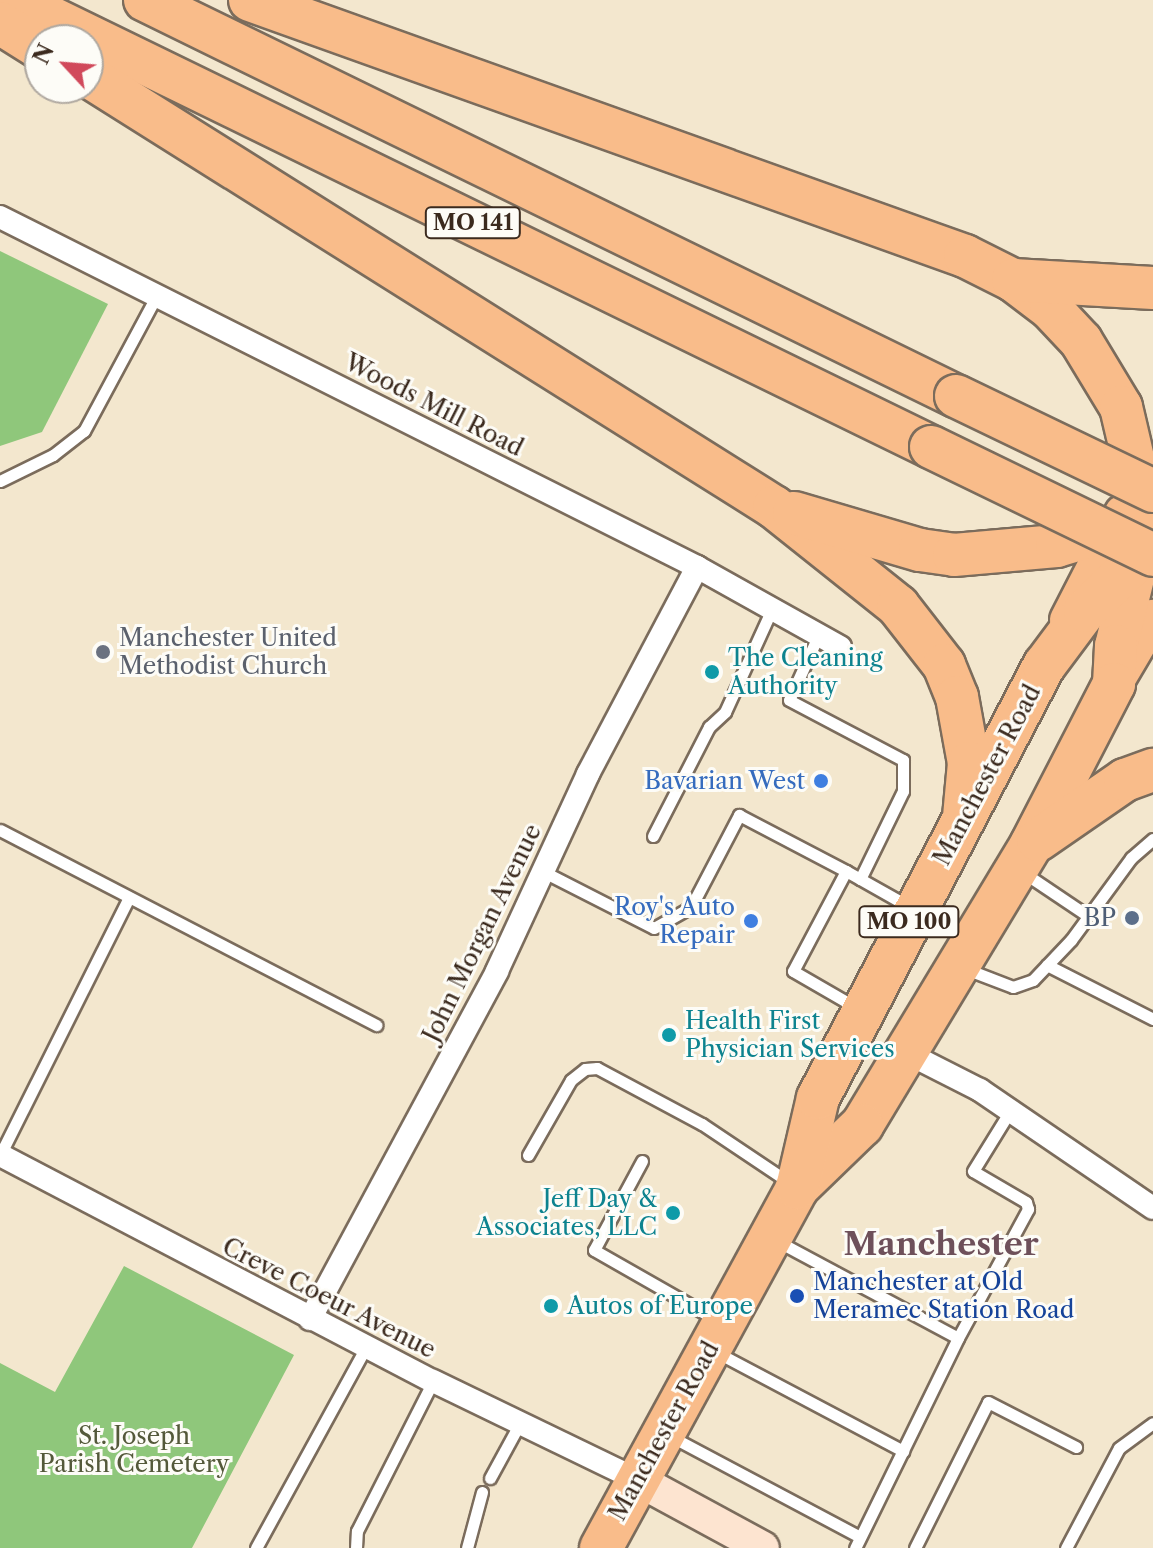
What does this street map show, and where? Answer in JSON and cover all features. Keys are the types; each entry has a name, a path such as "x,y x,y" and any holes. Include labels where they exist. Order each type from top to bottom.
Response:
{"highway":[{"name":"MO 141","path":"15,0 931,447 1144,517"},
{"name":"MO 141","path":"145,0 956,396 1144,517"},
{"path":"250,0 965,256 1013,280 1051,309 1104,375 1121,407 1144,517 1116,646 1114,684"},
{"path":"0,23 24,38"},
{"path":"104,86 774,507 898,606 944,665 965,730 964,817"},
{"path":"1013,280 1153,288"},
{"path":"774,507 920,550 954,555 1057,546 1144,517"},
{"name":"Manchester Road","path":"601,1548 797,1188 818,1098 915,910 1044,666 1085,611 1144,517"},
{"name":"Manchester Road","path":"797,1188 862,1125 1024,857 1114,684"},
{"path":"1024,857 1125,780 1153,770"}],"main road":[{"name":"Manchester Road","path":"1114,684 1153,618"}],"street":[{"name":"Woods Mill Road","path":"0,217 697,567 840,647"},
{"name":"John Morgan Avenue","path":"310,1319 497,971 588,774 697,567"},
{"path":"905,1052 1010,1111 1153,1208"},
{"name":"Creve Coeur Avenue","path":"0,1155 310,1319 638,1480"},
{"path":"638,1480 763,1548"}],"lane":[{"path":"0,481 53,455 84,431 157,295"},
{"path":"653,836 709,727 725,712 772,609"},
{"path":"819,634 789,700 903,760 903,791 860,879"},
{"path":"544,872 654,928 691,907 739,815 915,910"},
{"path":"0,830 376,1025"},
{"path":"958,966 1013,987 1033,980 1088,916 1131,858 1153,839"},
{"path":"1024,857 1088,916"},
{"path":"846,871 793,971 863,1011"},
{"path":"0,1155 129,897"},
{"path":"1047,965 1153,1019"},
{"path":"528,1155 571,1080 585,1069 597,1068 702,1124 797,1188"},
{"path":"664,1433 858,1542 958,1338 1028,1209 1026,1202 973,1171 1010,1111"},
{"path":"642,1161 594,1250 716,1336 903,1451"},
{"path":"770,1237 958,1338"},
{"path":"256,1548 366,1347"},
{"path":"356,1548 357,1531 433,1381"},
{"path":"915,1548 988,1402 1076,1447"},
{"path":"490,1478 520,1422"},
{"path":"1066,1548 1119,1448 1153,1423"},
{"path":"467,1548 482,1492"}],"green space":[{"path":"0,251 108,304 42,432 0,446"},
{"name":"St. Joseph Parish Cemetery","path":"124,1266 294,1355 192,1548 0,1548 0,1363 55,1392"}],"place":[{"name":"Manchester United Methodist Church","path":"103,652"},
{"name":"The Cleaning Authority","path":"712,672"},
{"name":"Bavarian West","path":"821,781"},
{"name":"BP","path":"1132,918"},
{"name":"Roy's Auto Repair","path":"751,921"},
{"name":"Health First Physician Services","path":"669,1035"},
{"name":"Jeff Day & Associates, LLC","path":"673,1213"},
{"name":"Manchester at Old Meramec Station Road","path":"797,1296"},
{"name":"Autos of Europe","path":"551,1306"}],"district":[{"name":"Manchester","path":"941,1244"}]}
